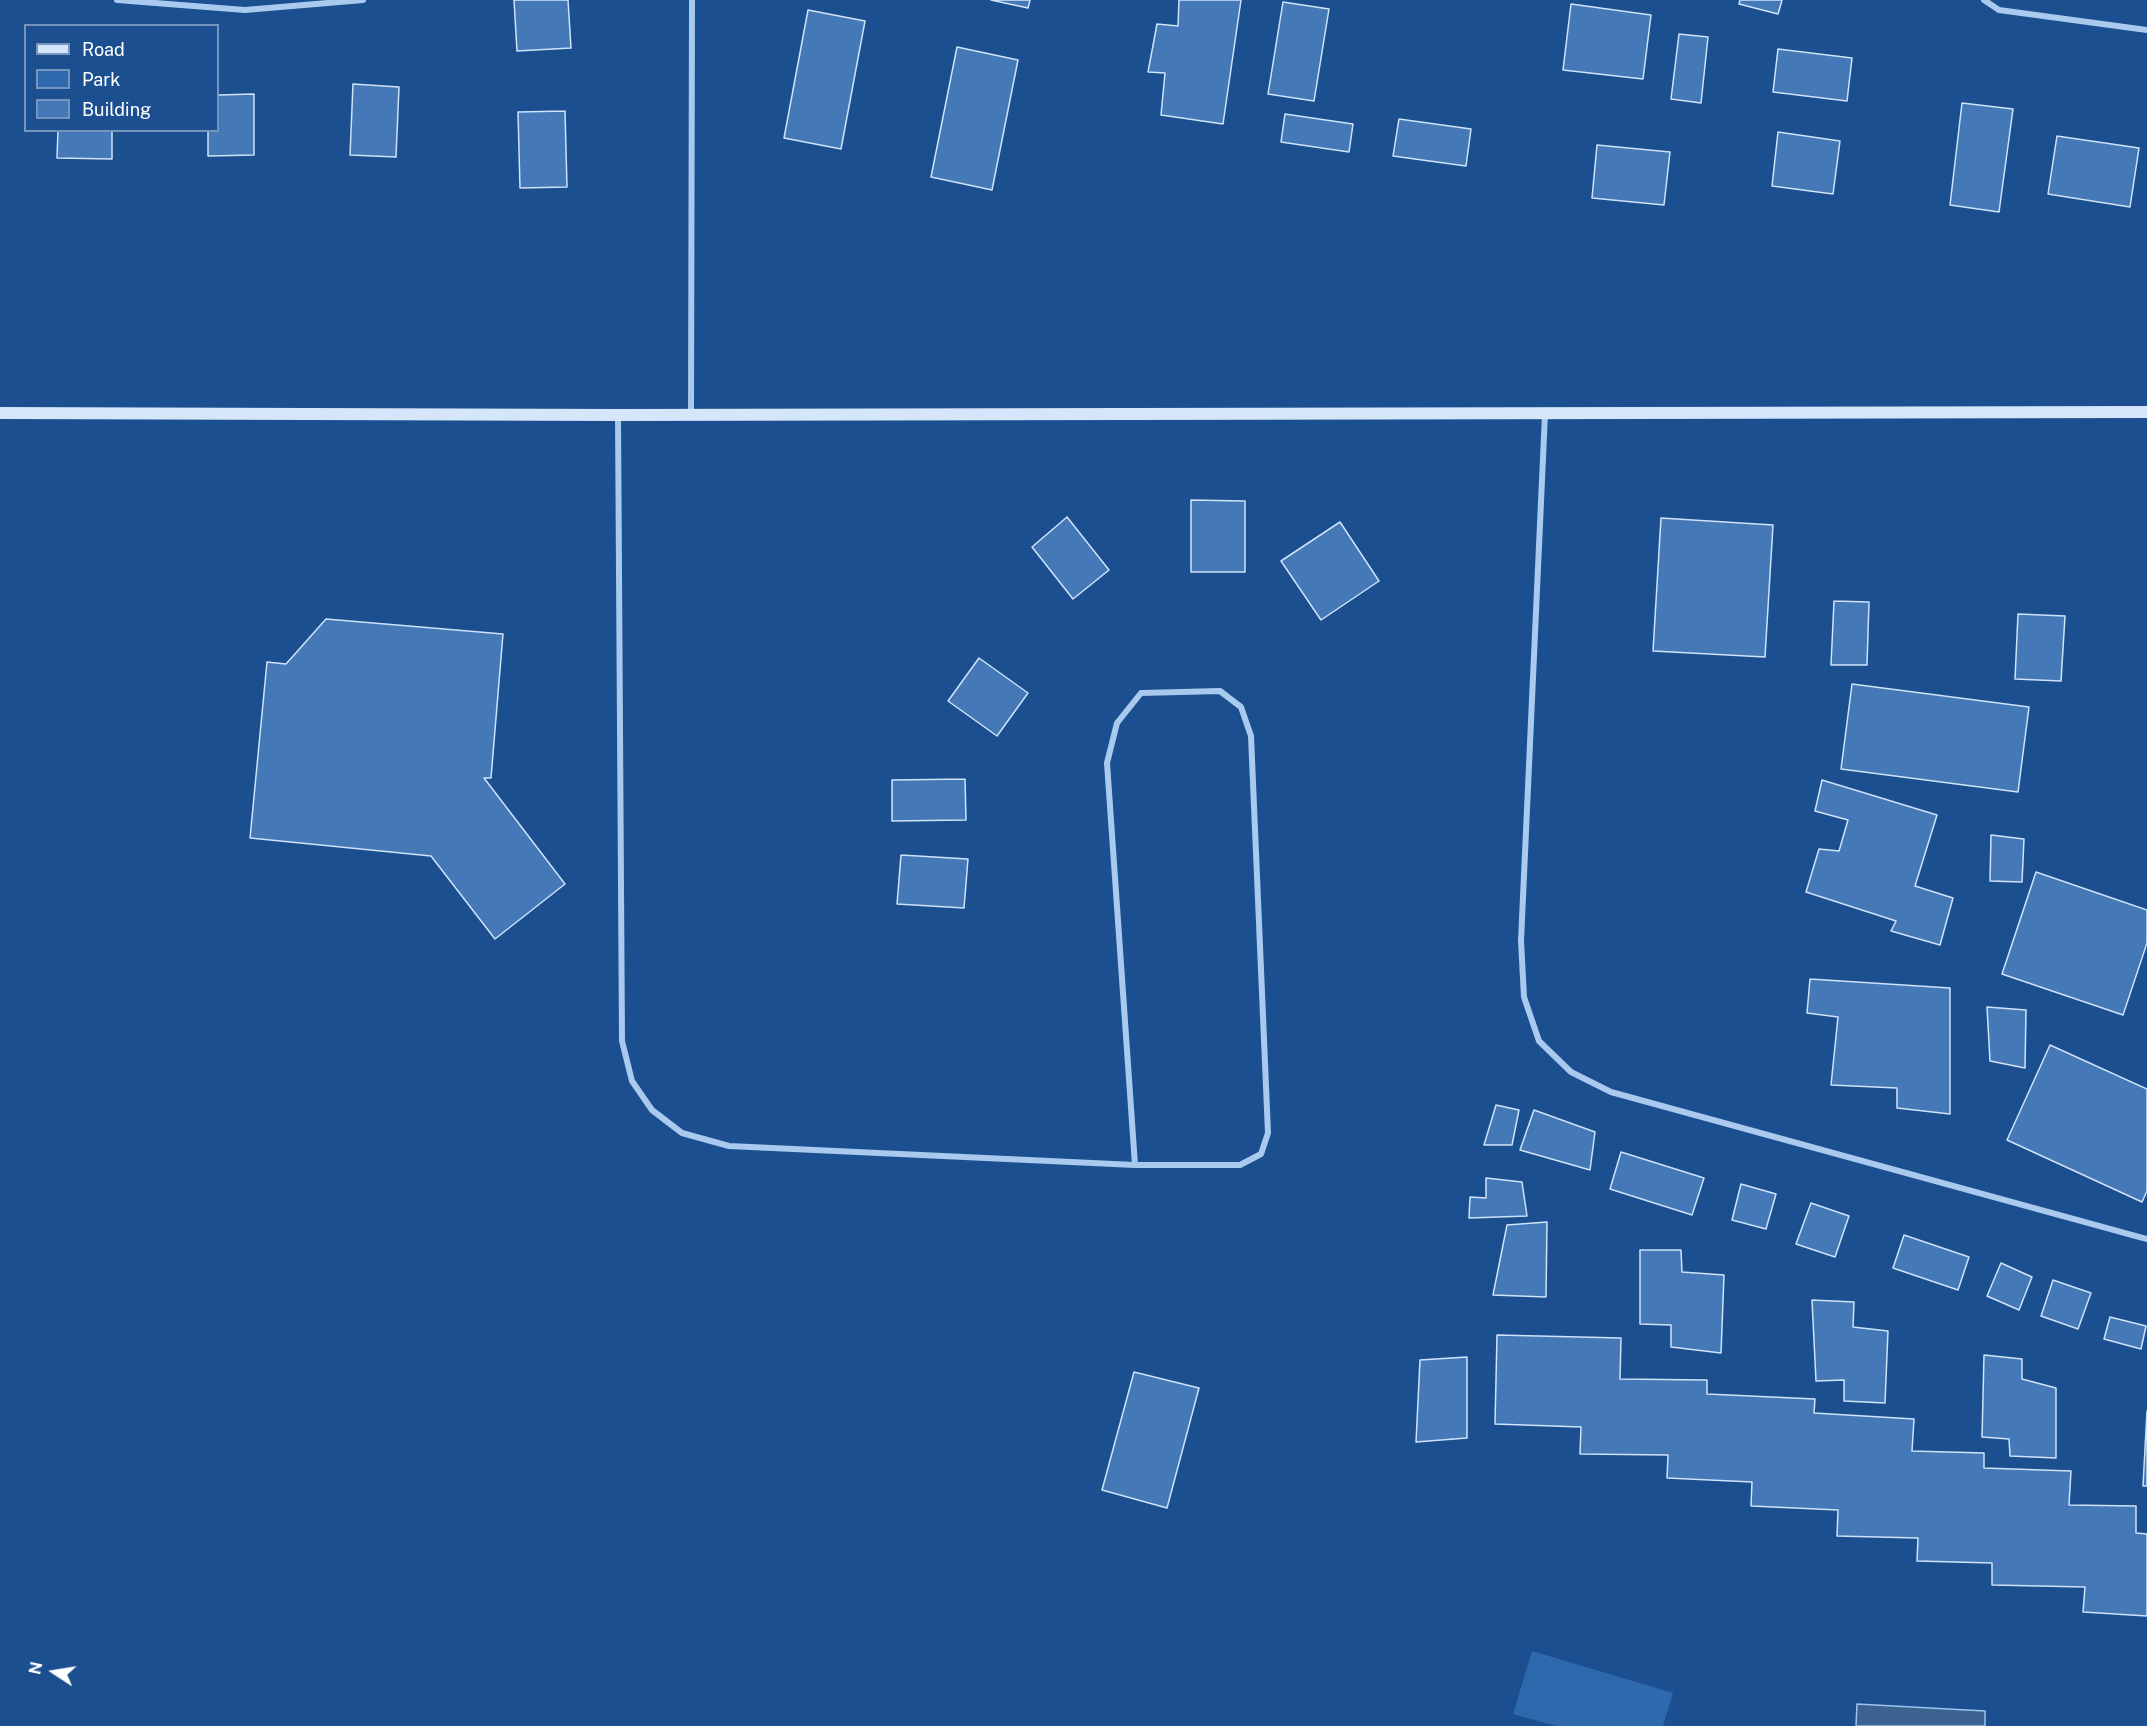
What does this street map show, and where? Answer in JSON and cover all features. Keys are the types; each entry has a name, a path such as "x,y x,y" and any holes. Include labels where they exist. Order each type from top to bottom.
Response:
{"street":[{"path":"117,0 245,10 363,0"},
{"path":"692,0 692,415"},
{"path":"1984,0 1999,10 2147,30"},
{"path":"0,413 692,415 2147,411"},
{"path":"1545,413 1521,941 1524,998 1539,1041 1571,1072 1611,1092 2147,1239"},
{"path":"618,415 622,1041 632,1081 652,1110 682,1132 729,1146 1135,1165 1240,1165 1261,1154 1268,1133 1251,736 1241,707 1220,691 1141,693 1116,723 1107,763 1135,1165"}],"green space":[{"path":"1532,1651 1673,1693 1663,1726 1556,1726 1513,1714"}],"shaded area":[{"path":"1857,1704 1985,1711 1985,1726 1856,1726"}],"building":[{"path":"514,0 568,0 571,48 517,51"},
{"path":"991,0 1030,0 1028,8"},
{"path":"1179,0 1241,0 1223,124 1161,115 1165,73 1148,72 1157,24 1178,26"},
{"path":"1740,0 1782,0 1778,14 1739,4"},
{"path":"1283,2 1329,9 1314,101 1268,94"},
{"path":"1571,4 1651,15 1643,79 1563,70"},
{"path":"808,10 865,21 841,149 784,138"},
{"path":"1679,34 1708,37 1701,103 1671,99"},
{"path":"957,47 1018,60 992,190 931,177"},
{"path":"1778,49 1852,58 1847,101 1773,92"},
{"path":"353,84 399,87 396,157 350,155"},
{"path":"254,94 254,155 208,156 208,132 219,132 219,95"},
{"path":"1962,103 2013,109 1999,212 1950,205"},
{"path":"565,111 567,187 520,188 518,112"},
{"path":"1285,114 1353,124 1349,152 1281,142"},
{"path":"1399,119 1471,129 1466,166 1393,156"},
{"path":"58,132 112,132 112,159 57,158"},
{"path":"1778,132 1840,141 1833,194 1772,186"},
{"path":"2057,136 2139,148 2130,207 2048,194"},
{"path":"1597,145 1670,152 1664,205 1592,198"},
{"path":"1191,500 1245,501 1245,572 1191,572"},
{"path":"1067,517 1109,570 1073,599 1032,547"},
{"path":"1661,518 1773,525 1765,657 1653,651"},
{"path":"1340,522 1379,581 1321,620 1281,561"},
{"path":"1834,601 1869,602 1867,665 1831,665"},
{"path":"2018,614 2065,616 2061,681 2015,679"},
{"path":"326,619 503,634 491,778 484,778 565,884 495,939 431,856 250,838 267,662 286,664"},
{"path":"979,658 1028,693 997,736 948,701"},
{"path":"1852,684 2029,707 2018,792 1841,769"},
{"path":"965,779 966,820 892,821 892,780"},
{"path":"1822,780 1937,815 1915,886 1953,898 1940,945 1891,931 1896,921 1806,892 1819,849 1839,851 1848,820 1815,811"},
{"path":"1991,835 2024,839 2022,882 1990,881"},
{"path":"901,855 968,859 964,908 897,904"},
{"path":"2036,872 2147,910 2147,943 2123,1015 2002,974"},
{"path":"1810,979 1950,988 1950,1114 1897,1108 1897,1088 1831,1085 1838,1017 1807,1013"},
{"path":"1987,1007 2026,1010 2025,1068 1990,1061"},
{"path":"2050,1045 2147,1089 2147,1191 2142,1202 2007,1140"},
{"path":"1496,1105 1519,1110 1512,1145 1484,1145"},
{"path":"1534,1110 1595,1132 1590,1170 1520,1150"},
{"path":"1621,1152 1704,1178 1692,1215 1610,1189"},
{"path":"1486,1178 1522,1182 1527,1216 1469,1218 1470,1197 1486,1198"},
{"path":"1741,1184 1776,1194 1766,1229 1732,1220"},
{"path":"1811,1203 1849,1216 1835,1257 1796,1244"},
{"path":"1547,1222 1546,1297 1493,1295 1507,1225"},
{"path":"1904,1235 1969,1257 1958,1290 1893,1268"},
{"path":"1640,1250 1681,1250 1682,1272 1724,1275 1721,1353 1671,1347 1671,1325 1640,1324"},
{"path":"2001,1263 2032,1277 2019,1310 1987,1296"},
{"path":"2053,1280 2091,1293 2078,1329 2041,1316"},
{"path":"1812,1300 1854,1302 1853,1327 1888,1331 1885,1403 1844,1401 1844,1380 1816,1381"},
{"path":"2110,1317 2146,1326 2141,1349 2104,1339"},
{"path":"1497,1335 1621,1338 1620,1379 1707,1380 1707,1394 1815,1399 1814,1413 1914,1419 1912,1451 1984,1453 1984,1468 2071,1471 2069,1505 2136,1506 2136,1533 2147,1534 2147,1616 2083,1612 2085,1587 1992,1585 1992,1563 1917,1561 1918,1538 1837,1536 1838,1510 1751,1506 1752,1482 1667,1478 1668,1455 1580,1454 1581,1427 1495,1424"},
{"path":"1984,1355 2022,1359 2022,1379 2056,1388 2056,1458 2010,1456 2009,1439 1982,1437"},
{"path":"1467,1357 1467,1438 1416,1442 1420,1360"},
{"path":"1134,1372 1199,1388 1167,1508 1102,1490"},
{"path":"2147,1411 2147,1486 2143,1486"}]}
